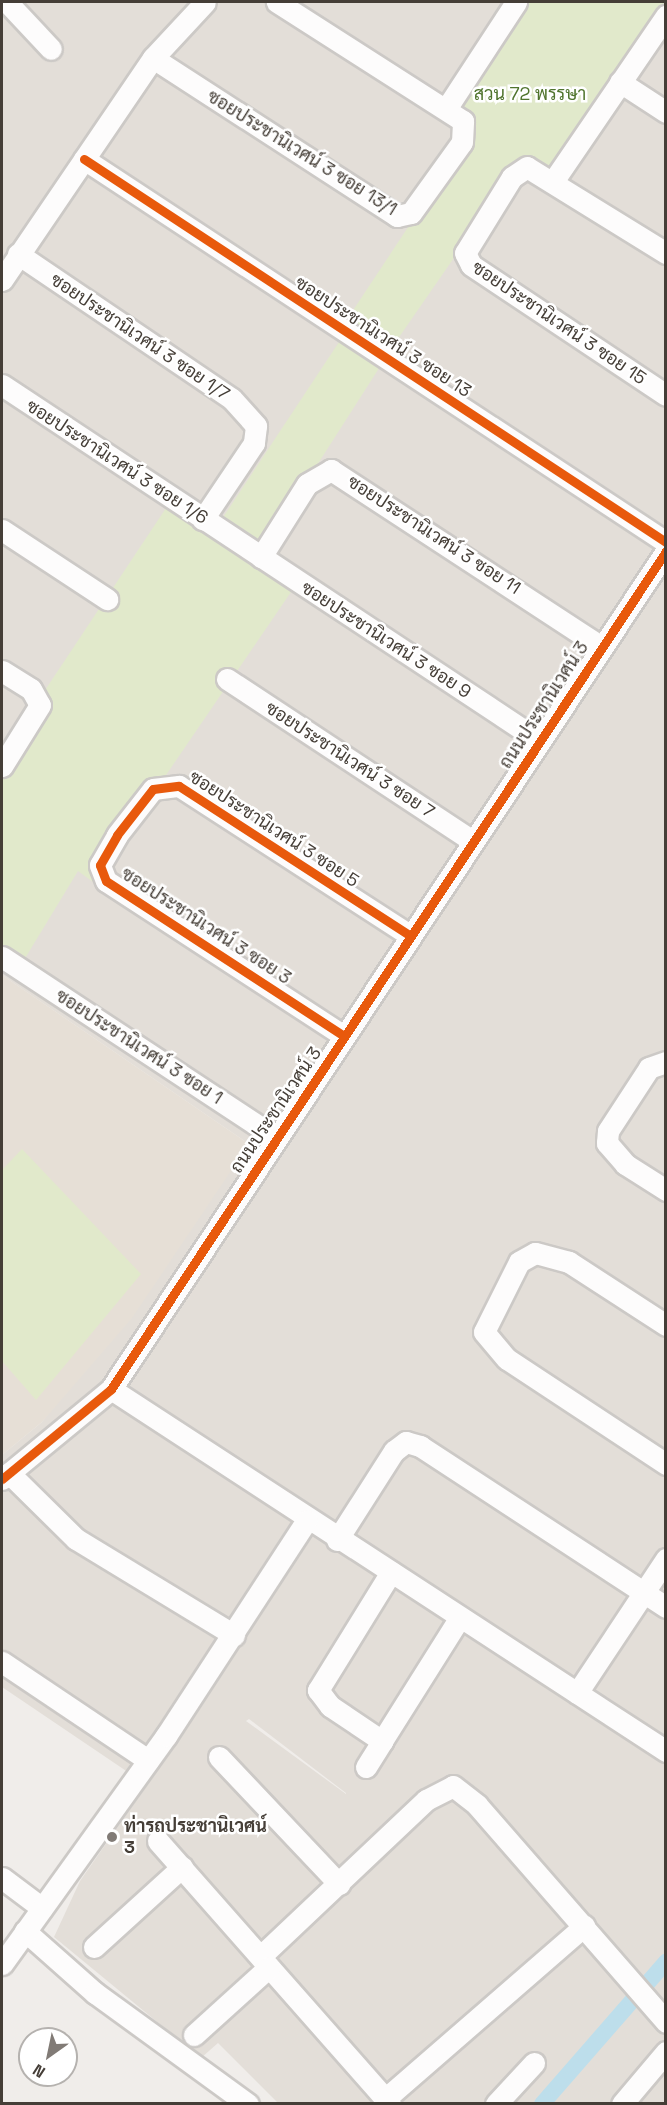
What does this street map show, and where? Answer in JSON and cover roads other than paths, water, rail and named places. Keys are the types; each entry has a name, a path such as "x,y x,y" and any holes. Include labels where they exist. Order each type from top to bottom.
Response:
{"street":[{"path":"7,2 51,49"},
{"path":"2,280 153,58 205,2"},
{"path":"277,2 446,109 507,5"},
{"path":"554,180 666,16"},
{"name":"ซอยประชานิเวศน์ 3 ซอย 13/1","path":"153,58 397,216 411,213 441,174 467,128 446,109"},
{"path":"620,82 666,112"},
{"name":"ซอยประชานิเวศน์ 3 ซอย 13","path":"84,159 666,542"},
{"name":"ซอยประชานิเวศน์ 3 ซอย 15","path":"666,253 536,169 518,171 465,253 467,262 666,395"},
{"name":"ซอยประชานิเวศน์ 3 ซอย 1/7","path":"18,254 232,399 256,426 254,443 203,519"},
{"name":"ซอยประชานิเวศน์ 3 ซอย 1/6","path":"2,385 232,538"},
{"name":"ซอยประชานิเวศน์ 3 ซอย 11","path":"261,557 307,484 331,471 602,647"},
{"path":"2,530 107,599"},
{"name":"ซอยประชานิเวศน์ 3 ซอย 9","path":"232,538 540,741"},
{"name":"ถนนประชานิเวศน์ 3","path":"5,1476 111,1389 666,551"},
{"path":"2,670 31,690 40,705 2,766"},
{"name":"ซอยประชานิเวศน์ 3 ซอย 7","path":"227,679 473,841"},
{"name":"ซอยประชานิเวศน์ 3 ซอย 5","path":"127,822 153,789 179,786 411,936"},
{"name":"ซอยประชานิเวศน์ 3 ซอย 3","path":"127,822 103,857 106,881 344,1036"},
{"name":"ซอยประชานิเวศน์ 3 ซอย 1","path":"2,957 277,1138"},
{"path":"666,1062 649,1068 609,1131 607,1143 625,1164 666,1190"},
{"path":"666,1325 569,1262 535,1253 519,1262 484,1332 507,1359 666,1464"},
{"path":"111,1389 306,1521 391,1572 666,1751"},
{"path":"337,1540 394,1451 406,1442 420,1446 666,1607"},
{"path":"5,1476 76,1539 234,1635"},
{"path":"2,1964 234,1635 306,1521"},
{"path":"577,1693 666,1559"},
{"path":"382,1741 330,1706 318,1690 391,1572"},
{"path":"366,1767 460,1617"},
{"path":"2,1662 148,1760"},
{"path":"219,1757 339,1884"},
{"path":"194,2035 339,1884 426,1800 453,1786 477,1805 666,2022"},
{"path":"158,1841 387,2101 584,1926"},
{"path":"94,1947 182,1867"},
{"path":"2,1878 42,1908"},
{"path":"25,1930 96,1993 248,2103"},
{"path":"622,2103 666,2052"},
{"path":"496,2103 534,2063"}],"waterway":[{"path":"542,2104 666,1962"}],"place":[{"name":"ท่ารถประชานิเวศน์ 3","path":"112,1837"}],"park label":[{"name":"สวน 72 พรรษา","path":"530,94"}]}
